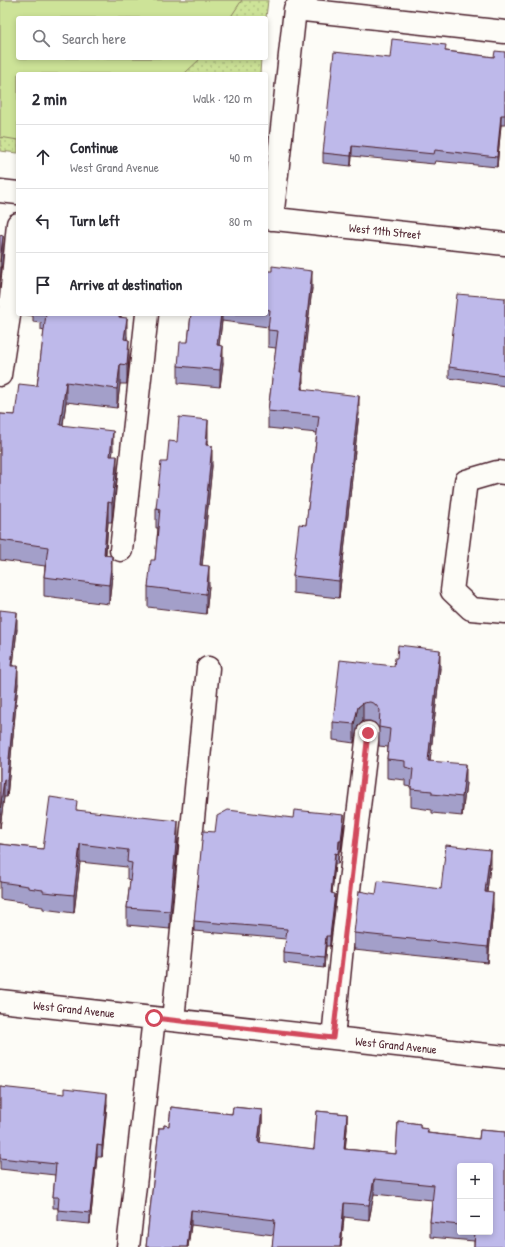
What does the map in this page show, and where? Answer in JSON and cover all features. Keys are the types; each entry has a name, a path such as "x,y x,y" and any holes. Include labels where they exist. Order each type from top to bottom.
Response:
{"street":[{"path":"269,218 295,10 505,32"},
{"path":"0,191 16,193"},
{"name":"West 11th Street","path":"269,218 505,244"},
{"path":"0,375 10,309 16,245"},
{"path":"121,550 147,316"},
{"path":"501,472 466,481 452,591 471,609 505,612"},
{"path":"128,1247 164,1019 208,668"},
{"path":"333,1038 368,733"},
{"name":"West Grand Avenue","path":"0,1001 505,1057"}],"green space":[{"path":"0,0 268,0 266,16 16,16 16,60 261,60 260,72 16,72 16,153 0,151"},
{"path":"0,0 242,0 231,16 16,16 16,60 199,60 186,72 16,72 16,140 0,137"}],"building":[{"path":"392,39 446,45 445,51 494,57 495,51 505,52 505,115 501,115 497,157 435,150 434,154 352,146 351,156 323,153 334,52 390,58"},
{"path":"0,235 3,236 0,262"},
{"path":"272,266 312,271 301,372 303,372 301,389 359,396 339,581 293,576 299,524 306,525 319,416 268,411 278,331 268,330 270,310 268,310 268,271 272,271"},
{"path":"457,294 505,298 505,375 449,367"},
{"path":"46,316 119,316 127,318 124,339 129,340 127,365 120,364 117,389 66,382 60,425 113,431 110,456 117,456 112,503 108,502 104,555 112,556 109,585 44,577 48,547 0,540 0,414 15,415 19,384 37,386"},
{"path":"191,316 221,316 217,345 223,346 220,370 178,366 180,342 188,342"},
{"path":"179,417 208,420 206,445 212,446 200,565 209,566 206,594 148,587 151,560 155,560 160,509 156,508 161,462 167,462 169,441 177,442"},
{"path":"0,610 17,612 11,666 18,666 7,780 4,779 0,811"},
{"path":"398,645 440,650 428,761 466,764 462,797 432,794 432,791 411,789 413,769 405,767 405,761 387,759 390,729 379,727 380,710 375,704 370,702 363,703 358,707 354,724 333,722 340,660 394,666 395,658 397,658"},
{"path":"50,797 77,801 76,810 178,821 170,911 127,908 132,863 127,862 128,850 80,844 74,895 43,892 43,890 28,888 28,886 0,882 0,844 43,849"},
{"path":"228,810 293,818 294,810 344,815 338,854 335,853 331,893 335,894 330,936 326,936 324,957 284,953 287,929 194,921 203,831 215,832 217,816"},
{"path":"446,845 490,850 485,892 493,893 488,947 354,933 359,891 376,894 378,881 441,889"},
{"path":"0,1087 65,1094 65,1088 107,1093 102,1146 97,1145 90,1213 58,1210 59,1197 53,1197 56,1164 0,1158"},
{"path":"171,1107 232,1114 233,1107 262,1110 258,1142 314,1149 317,1111 347,1114 344,1149 396,1154 398,1121 420,1124 420,1128 428,1129 427,1133 479,1139 480,1130 505,1132 505,1247 474,1247 475,1235 493,1235 493,1163 457,1163 457,1225 430,1222 434,1185 374,1179 369,1205 344,1203 340,1247 272,1247 275,1220 191,1210 187,1247 146,1247 159,1128 164,1128 164,1125 169,1126"}],"route":[{"path":"154,1018 333,1038 342,947 368,733"}]}
